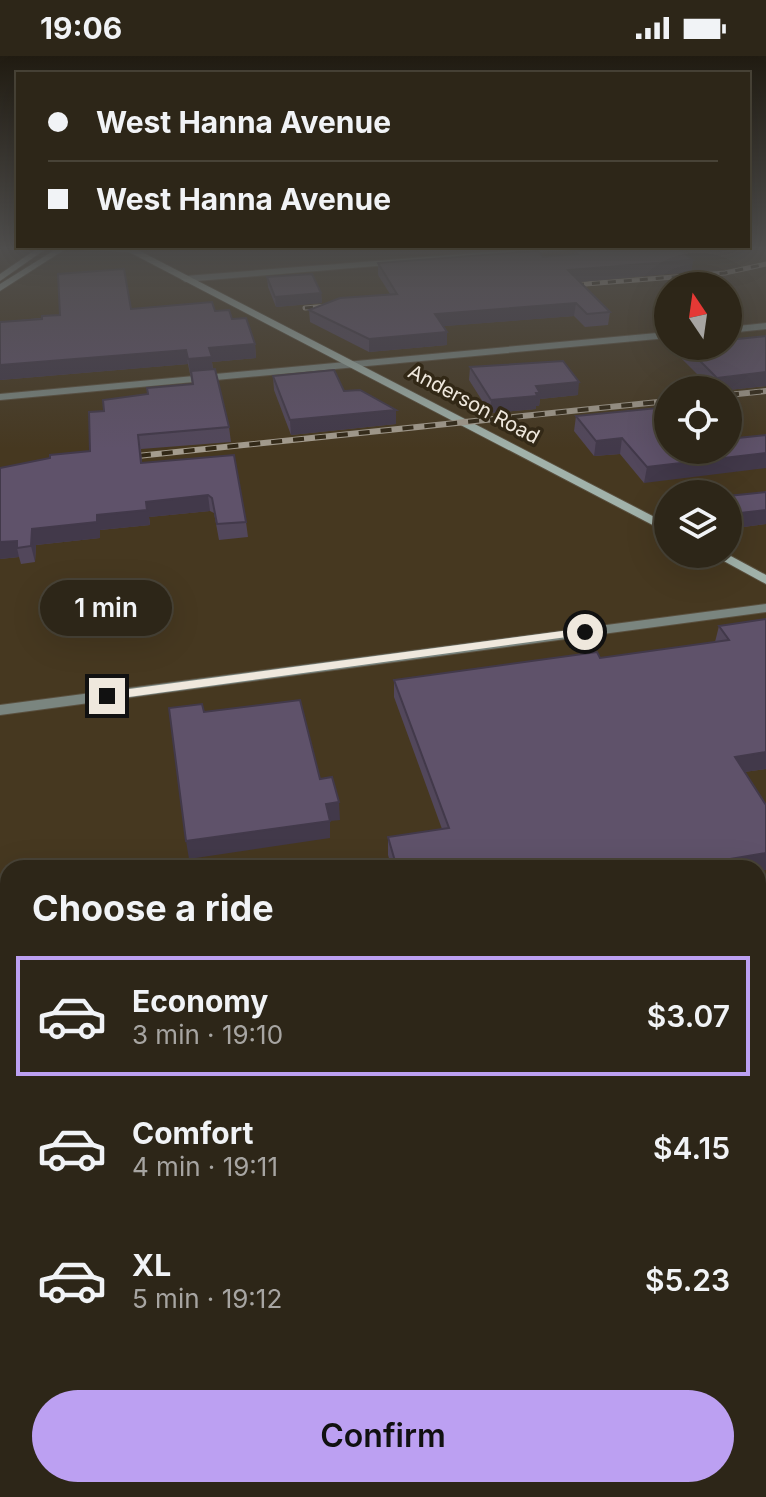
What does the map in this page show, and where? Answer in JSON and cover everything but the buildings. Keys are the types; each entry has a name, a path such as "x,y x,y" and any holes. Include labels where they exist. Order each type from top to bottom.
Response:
{"street":[{"name":"Anderson Road","path":"257,315 654,522"},
{"path":"742,329 766,326"},
{"path":"0,397 654,336"},
{"path":"742,567 766,580"},
{"path":"0,710 766,608"}],"shaded area":[{"path":"0,315 654,315 654,360 742,360 742,315 766,315 766,860 0,860"}],"railway":[{"path":"742,394 766,391 755,392"},
{"path":"118,458 654,402"}],"route":[{"path":"107,696 585,632"}]}
